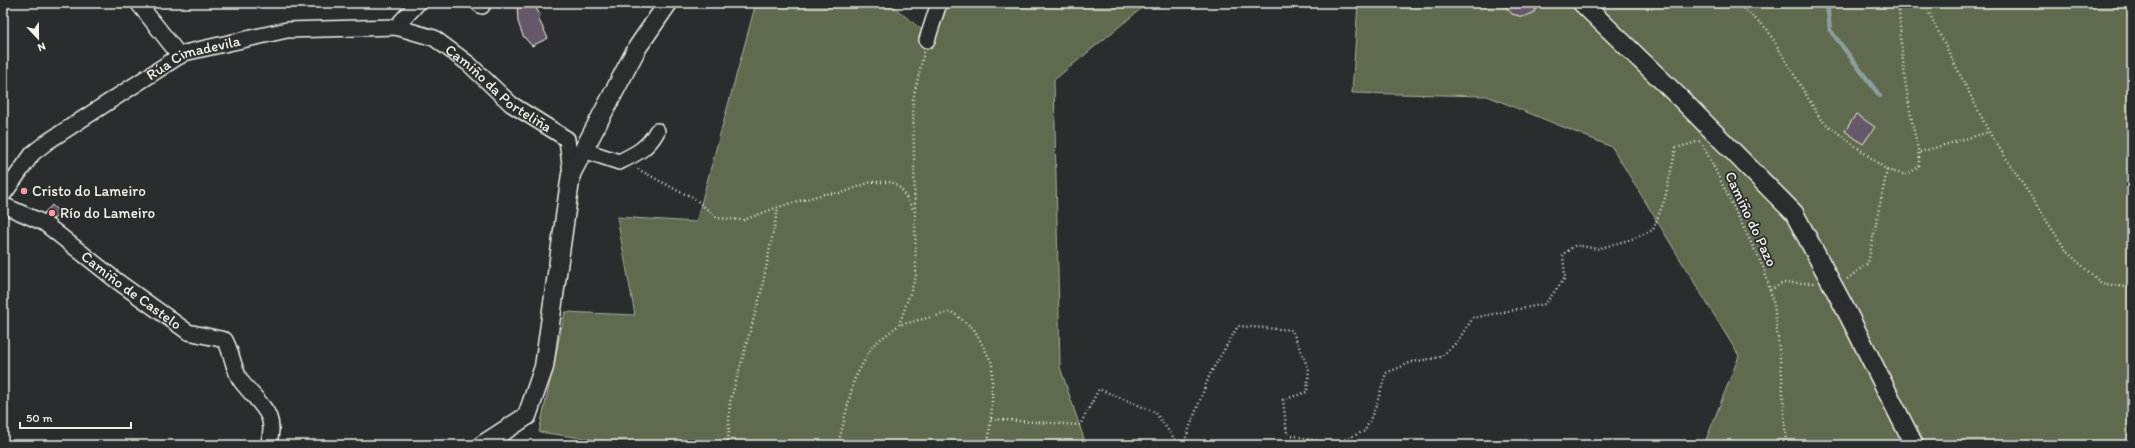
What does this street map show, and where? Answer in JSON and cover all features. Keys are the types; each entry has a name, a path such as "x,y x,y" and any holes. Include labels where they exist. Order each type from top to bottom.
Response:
{"street":[{"path":"138,3 180,56"},
{"path":"396,27 418,3"},
{"path":"482,445 527,416 544,366 571,174 637,48 668,3"},
{"path":"926,40 939,3"},
{"path":"1582,3 1705,135 1794,213 1832,283 1914,445"},
{"name":"Rúa Cimadevila","path":"3,195 33,153 46,142 184,53 287,30 396,27"},
{"name":"Camiño da Porteliña","path":"396,27 434,38 469,64 511,104 567,139 571,174"},
{"path":"584,150 618,162 638,153 652,140 657,131"},
{"name":"Camiño de Castelo","path":"3,205 44,223 117,281 188,332 225,340 241,380 249,388 271,420 272,432 268,445"}],"path":[{"path":"1737,3 1767,29 1821,120 1887,170 1906,175 1919,167 1920,152 1911,118 1900,38 1899,3"},
{"path":"1924,3 1990,132 2067,252 2101,283 2132,288"},
{"path":"899,325 916,276 913,98 926,40"},
{"path":"1920,152 1990,132"},
{"path":"1342,445 1342,441 1365,430 1376,406 1386,373 1412,362 1441,357 1457,342 1473,318 1545,304 1564,278 1563,254 1576,245 1598,249 1632,239 1653,230 1665,198 1676,148 1705,135"},
{"name":"Camiño do Pazo","path":"1705,135 1764,269 1774,305 1781,368 1786,445"},
{"path":"618,162 645,172 680,192 693,197 717,218 744,220 778,207 824,194 842,193 871,182 892,182 901,189 914,211"},
{"path":"1770,290 1783,283 1832,283 1849,279 1868,263 1887,170"},
{"path":"728,445 730,402 761,293 778,207"},
{"path":"838,445 854,380 873,345 899,325 952,312 974,329 992,363 991,419 988,445"},
{"path":"1183,445 1210,374 1238,326 1292,330 1309,370 1307,392 1283,400 1287,434 1316,441 1317,445"},
{"path":"991,419 1080,425 1099,389 1155,412 1179,445"}],"green space":[{"path":"756,3 889,3 934,40 945,3 1148,3 1054,80 1060,367 1086,445 632,445 539,432 565,312 635,315 617,217 696,222"},
{"path":"1358,3 2132,3 2132,445 1704,445 1739,356 1612,147 1487,96 1352,93"}],"building":[{"path":"517,3 535,3 540,15 539,20 548,38 532,46 523,36 518,22"},
{"path":"1502,3 1541,3 1533,13 1523,17 1512,14"},
{"path":"1856,114 1875,127 1863,144 1845,131"},
{"name":"Río do Lameiro","path":"52,205 60,213 54,219 44,213"}],"waterway":[{"path":"1827,3 1830,30 1880,96"}],"place":[{"name":"Cristo do Lameiro","path":"24,191"},
{"name":"Río do Lameiro","path":"52,213"}]}
